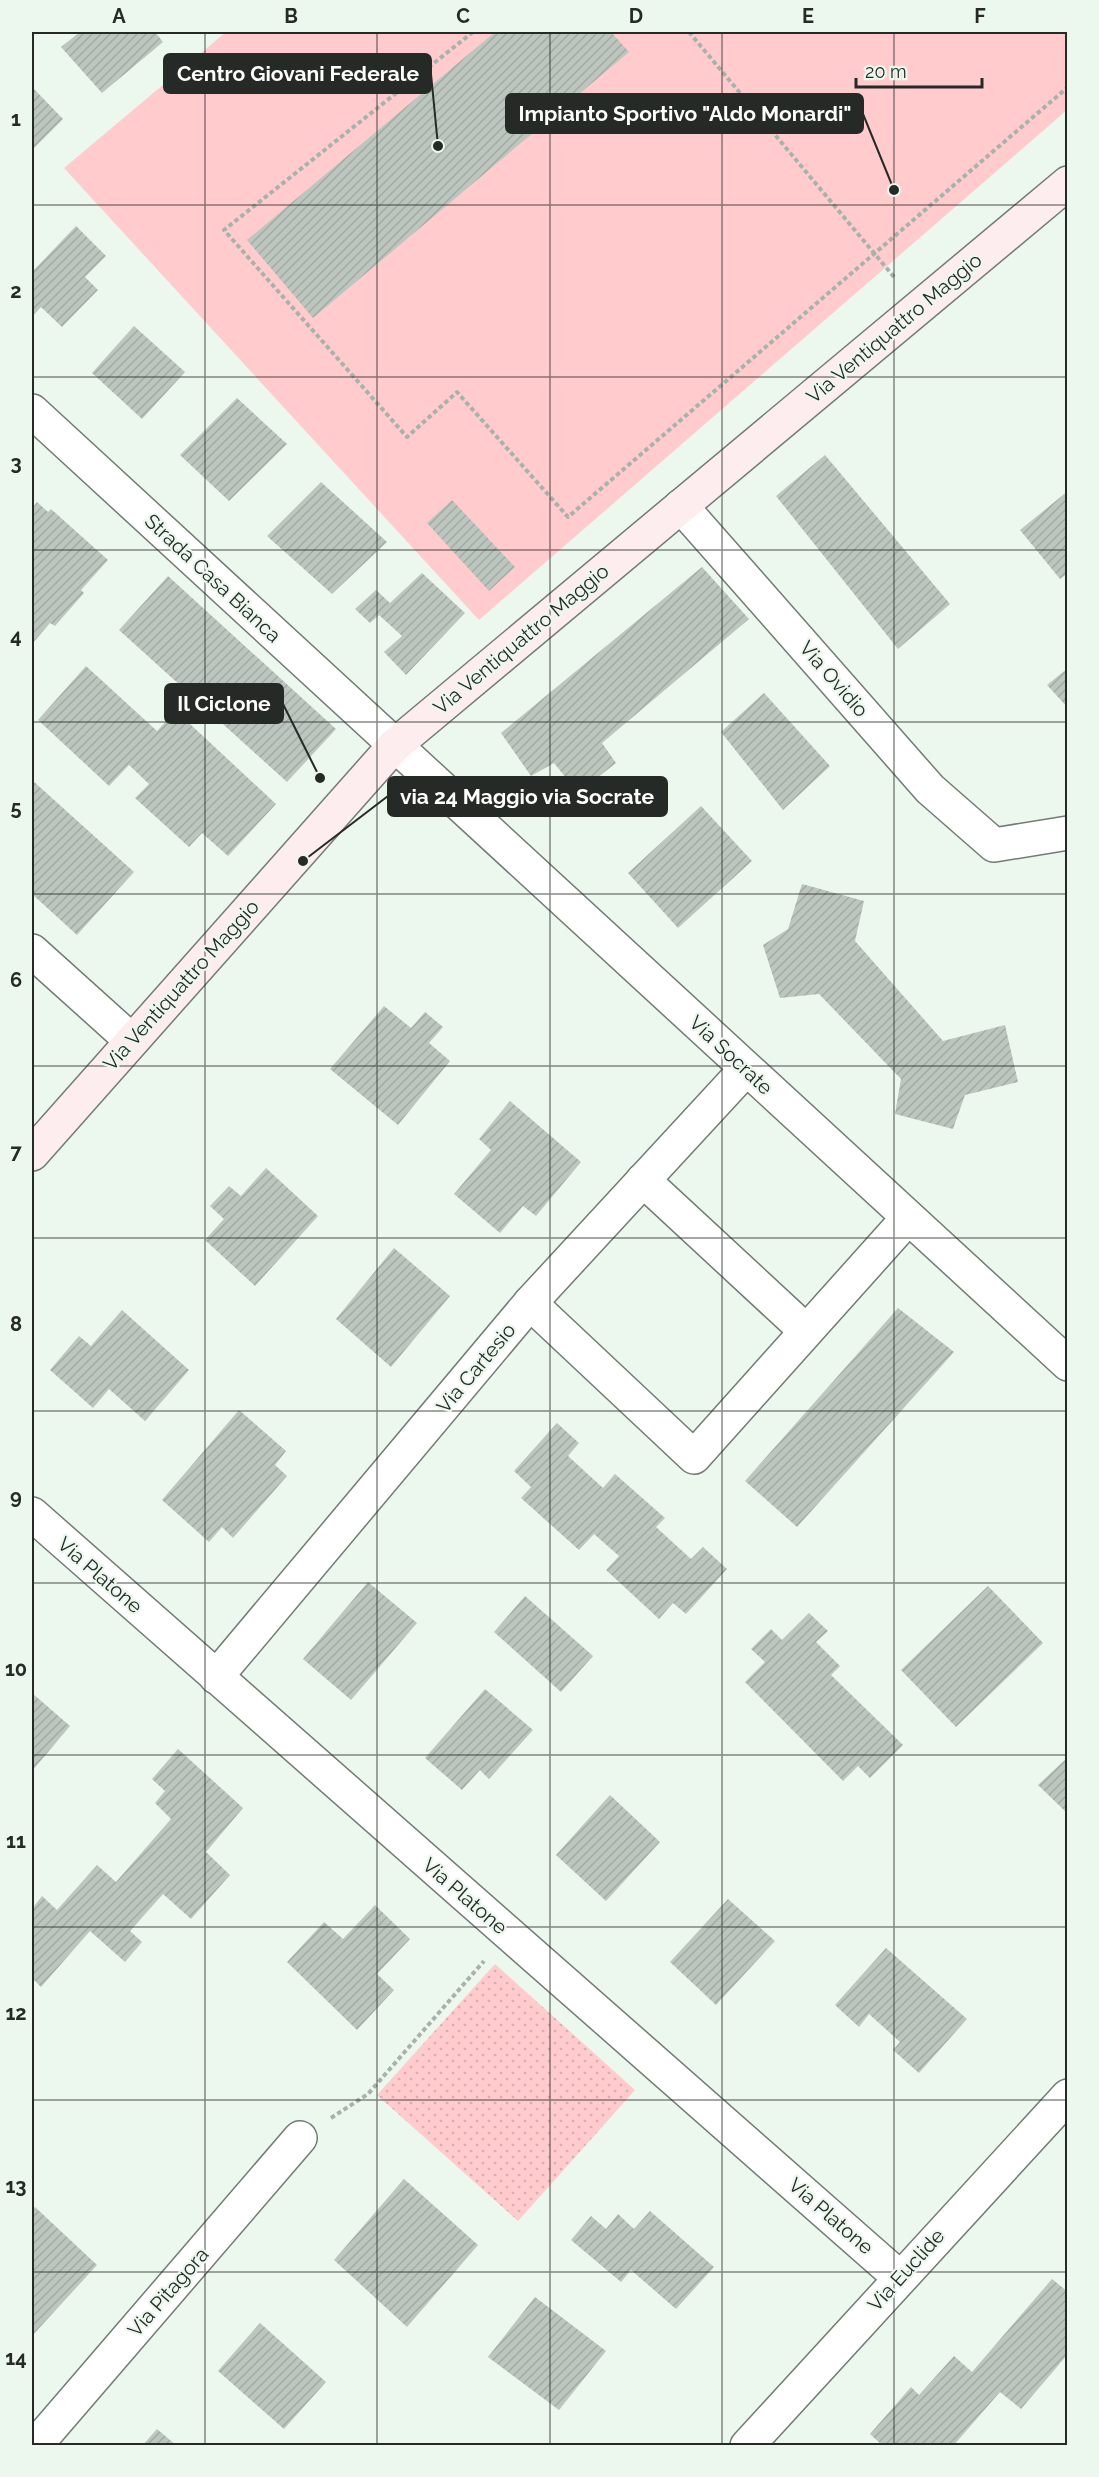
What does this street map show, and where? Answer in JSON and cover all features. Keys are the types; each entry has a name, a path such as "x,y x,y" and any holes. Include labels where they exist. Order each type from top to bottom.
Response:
{"street":[{"name":"Via Ventiquattro Maggio","path":"32,1155 394,746 1068,183"},
{"name":"Strada Casa Bianca","path":"32,411 394,746"},
{"name":"Via Ovidio","path":"681,506 930,789 994,845 1068,833"},
{"name":"Via Socrate","path":"394,746 1068,1364"},
{"path":"32,951 132,1041"},
{"name":"Via Cartesio","path":"216,1677 530,1303 746,1069"},
{"path":"643,1180 806,1331"},
{"path":"530,1303 694,1457 908,1218"},
{"name":"Via Platone","path":"32,1514 899,2277"},
{"name":"Via Euclide","path":"747,2445 899,2277 1068,2096"},
{"name":"Via Pitagora","path":"35,2445 300,2138"}],"path":[{"path":"472,32 224,230 407,437 457,392 568,517 1068,87"},
{"path":"689,32 919,307"},
{"path":"300,2138 368,2094 508,1934"}],"shaded area":[{"path":"226,32 1065,32 1067,35 1067,110 479,620 64,168"},
{"path":"495,1964 635,2090 518,2221 377,2095"}],"building":[{"path":"80,32 155,32 163,42 102,93 61,47"},
{"path":"495,32 611,32 629,52 313,318 247,240"},
{"path":"32,87 63,119 32,150"},
{"path":"76,226 106,256 85,277 98,290 62,327 41,307 32,317 32,272"},
{"path":"134,326 185,372 142,419 92,373"},
{"path":"237,398 287,444 229,501 180,455"},
{"path":"825,455 950,604 898,649 776,496"},
{"path":"321,482 387,542 332,594 267,536"},
{"path":"1068,491 1068,573 1060,579 1020,530"},
{"path":"452,500 515,567 489,591 427,523"},
{"path":"37,502 48,512 51,509 108,560 81,590 84,593 55,626 50,623 32,644 32,508"},
{"path":"702,567 749,619 602,743 616,763 578,793 554,763 531,776 501,733"},
{"path":"422,573 465,613 406,675 384,652 402,636 379,615 370,623 355,609 376,590 390,603"},
{"path":"168,576 336,729 287,782 119,630"},
{"path":"86,666 157,731 176,711 276,804 228,856 202,833 189,847 135,798 149,784 129,765 109,786 38,720"},
{"path":"1068,668 1068,708 1047,685"},
{"path":"764,693 830,766 783,810 721,732"},
{"path":"32,780 134,872 77,935 32,894"},
{"path":"701,806 752,861 678,928 628,873"},
{"path":"802,884 864,901 855,941 943,1041 1005,1025 1018,1082 965,1095 953,1129 895,1114 901,1079 819,994 780,998 763,945 788,929"},
{"path":"384,1006 411,1028 425,1012 443,1027 429,1043 450,1061 398,1125 330,1069"},
{"path":"510,1101 581,1162 536,1216 523,1206 500,1233 454,1194 491,1150 479,1139"},
{"path":"266,1168 318,1216 255,1286 205,1240 224,1219 210,1206 229,1186 241,1196"},
{"path":"394,1248 450,1296 391,1367 336,1319"},
{"path":"898,1308 954,1352 797,1527 745,1481"},
{"path":"122,1310 189,1370 145,1421 109,1389 93,1408 50,1370 79,1336 91,1346"},
{"path":"239,1410 286,1451 275,1465 287,1476 233,1538 222,1527 209,1542 162,1500"},
{"path":"557,1423 579,1443 568,1456 603,1488 615,1474 665,1518 656,1527 691,1559 703,1547 727,1569 686,1614 673,1603 659,1619 606,1570 619,1556 594,1534 579,1550 521,1498 531,1487 514,1471"},
{"path":"368,1582 417,1623 351,1700 303,1659"},
{"path":"988,1586 1043,1643 956,1727 901,1670"},
{"path":"525,1596 593,1656 561,1692 494,1632"},
{"path":"809,1613 828,1631 816,1642 840,1666 831,1675 903,1745 870,1778 858,1766 843,1781 745,1682 765,1662 751,1649 771,1629 782,1640"},
{"path":"485,1689 533,1730 489,1779 480,1770 462,1790 425,1758"},
{"path":"32,1693 70,1726 32,1771"},
{"path":"178,1749 243,1808 206,1852 230,1875 191,1919 163,1894 130,1931 142,1942 125,1962 90,1931 41,1987 32,1978 32,1909 42,1896 57,1910 97,1865 116,1882 171,1819 155,1803 165,1791 152,1779"},
{"path":"1068,1757 1068,1814 1038,1785"},
{"path":"610,1795 660,1842 606,1901 556,1855"},
{"path":"728,1899 775,1941 716,2005 670,1962"},
{"path":"375,1905 410,1939 377,1974 394,1990 357,2030 287,1962 324,1922 343,1939"},
{"path":"886,1948 967,2019 919,2073 893,2050 900,2042 869,2014 859,2027 835,2005"},
{"path":"404,2179 478,2245 407,2327 334,2260"},
{"path":"35,2207 97,2265 32,2336 32,2211"},
{"path":"650,2211 714,2267 676,2309 631,2270 621,2282 571,2240 591,2216 606,2229 618,2214 634,2229"},
{"path":"1052,2279 1068,2292 1068,2354 1021,2409 1000,2392 953,2446 883,2446 870,2434 911,2387 919,2395 954,2356 972,2372"},
{"path":"535,2297 606,2351 559,2410 488,2357"},
{"path":"260,2323 326,2382 284,2429 218,2371"},
{"path":"157,2429 177,2446 142,2446"}],"place":[{"name":"Centro Giovani Federale","path":"438,146"},
{"name":"Impianto Sportivo \"Aldo Monardi\"","path":"894,190"},
{"name":"Il Ciclone","path":"320,778"},
{"name":"via 24 Maggio via Socrate","path":"303,861"}]}
